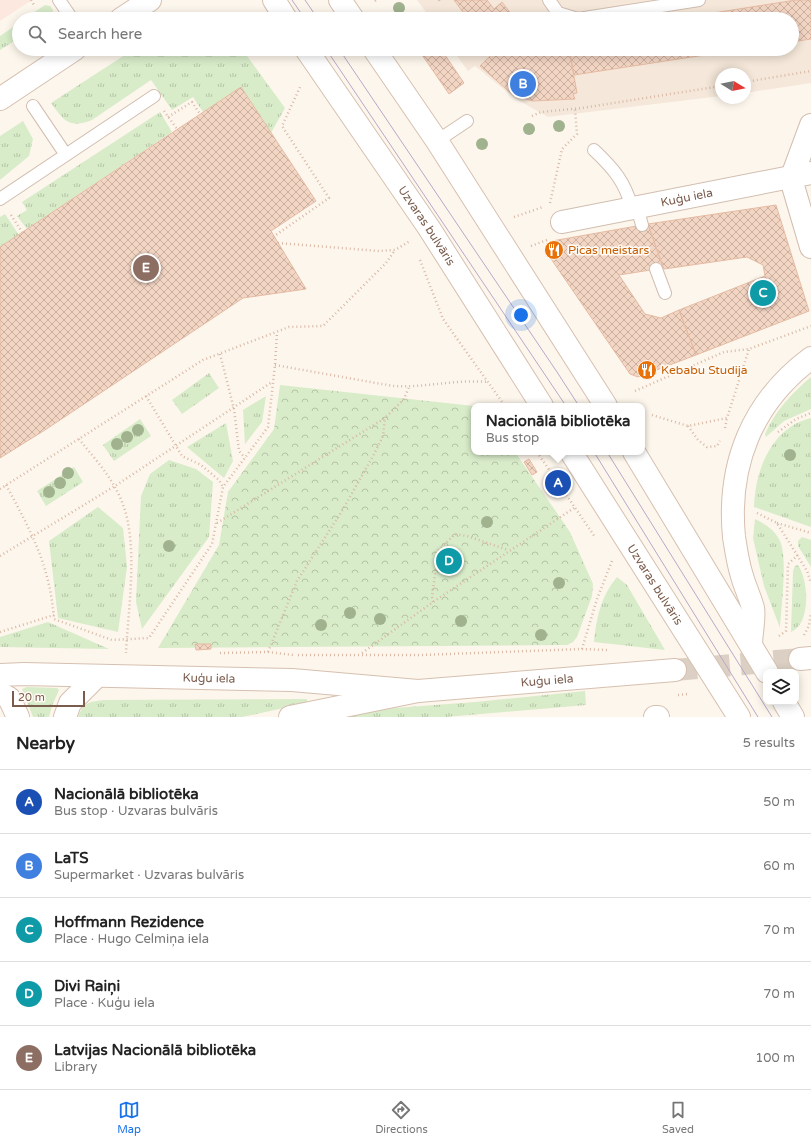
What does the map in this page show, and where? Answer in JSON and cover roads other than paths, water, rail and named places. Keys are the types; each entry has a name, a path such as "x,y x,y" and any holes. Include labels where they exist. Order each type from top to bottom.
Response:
{"main road":[{"path":"132,12 150,0"},
{"path":"274,0 282,12"},
{"path":"340,0 348,12"},
{"path":"0,99 64,56"},
{"name":"Uzvaras bulvāris","path":"311,56 429,228 540,403"},
{"path":"379,56 437,141 604,403"},
{"path":"811,125 801,176 811,247"},
{"name":"Kuģu iela","path":"559,213 637,214 801,176"},
{"path":"751,645 753,609 741,574 734,537 733,502 738,466 747,437 762,408 782,383 811,358"},
{"name":"Uzvaras bulvāris","path":"573,455 739,717"},
{"path":"636,455 765,669"},
{"name":"Kuģu iela","path":"290,717 418,691 676,670"},
{"name":"Kuģu iela","path":"0,676 24,674 292,680 418,691"},
{"path":"64,717 70,703 97,676"},
{"path":"0,693 9,698 18,717"},
{"path":"786,705 793,717"}],"lane":[{"path":"59,0 67,12"},
{"path":"549,0 557,12"},
{"path":"623,12 699,0"},
{"path":"0,199 154,96"},
{"path":"33,106 66,155"},
{"path":"437,141 467,121"},
{"path":"594,150 610,165 626,189 637,214"},
{"path":"656,269 665,294"}],"tunnel":[{"path":"675,670 800,659"}],"tram line":[{"path":"292,0 300,12"},
{"path":"305,0 313,12"},
{"path":"331,56 564,403"},
{"path":"344,56 577,403"},
{"path":"596,455 758,717"},
{"path":"609,455 772,717"}],"place":[{"name":"LaTS","path":"523,84"},
{"name":"Picas meistars","path":"554,250"},
{"name":"Latvijas Nacionālā bibliotēka","path":"146,268"},
{"name":"Hoffmann Rezidence","path":"763,293"},
{"name":"Kebabu Studija","path":"647,370"},
{"name":"Nacionālā bibliotēka","path":"558,483"},
{"name":"Divi Raiņi","path":"449,561"}]}
